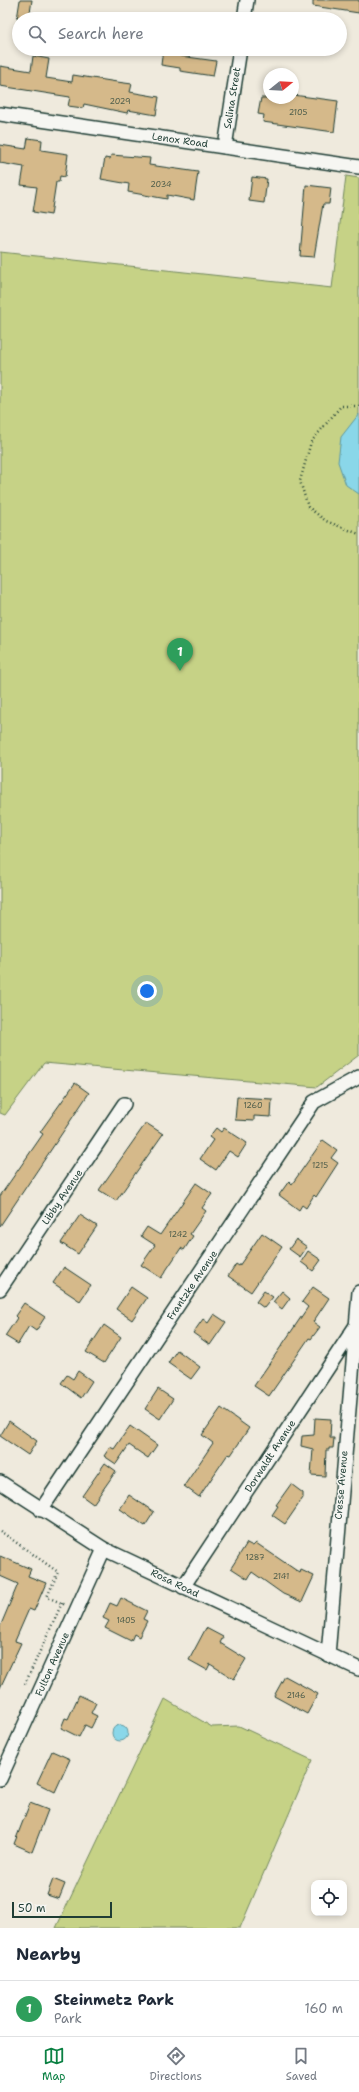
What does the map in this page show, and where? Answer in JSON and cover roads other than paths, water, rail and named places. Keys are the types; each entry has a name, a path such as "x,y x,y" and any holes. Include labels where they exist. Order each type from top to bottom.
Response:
{"street":[{"path":"245,12 247,0"},
{"name":"Salina Street","path":"225,147 239,56"},
{"name":"Lenox Road","path":"0,114 359,167"},
{"name":"Frantzke Avenue","path":"41,1510 314,1102 359,1077"},
{"name":"Libby Avenue","path":"0,1290 124,1104"},
{"name":"Cresse Avenue","path":"328,1655 354,1393 359,1292"},
{"name":"Dorwaldt Avenue","path":"183,1587 357,1324"},
{"name":"Rosa Road","path":"0,1482 41,1510 104,1549 359,1669"},
{"name":"Fulton Avenue","path":"0,1779 104,1549"}],"water":[{"path":"359,414 359,494 346,485 338,462 341,437"},
{"path":"120,1725 126,1727 128,1733 126,1739 120,1741 114,1739 112,1733 114,1727"}],"place":[{"name":"Steinmetz Park","path":"180,671"}]}
